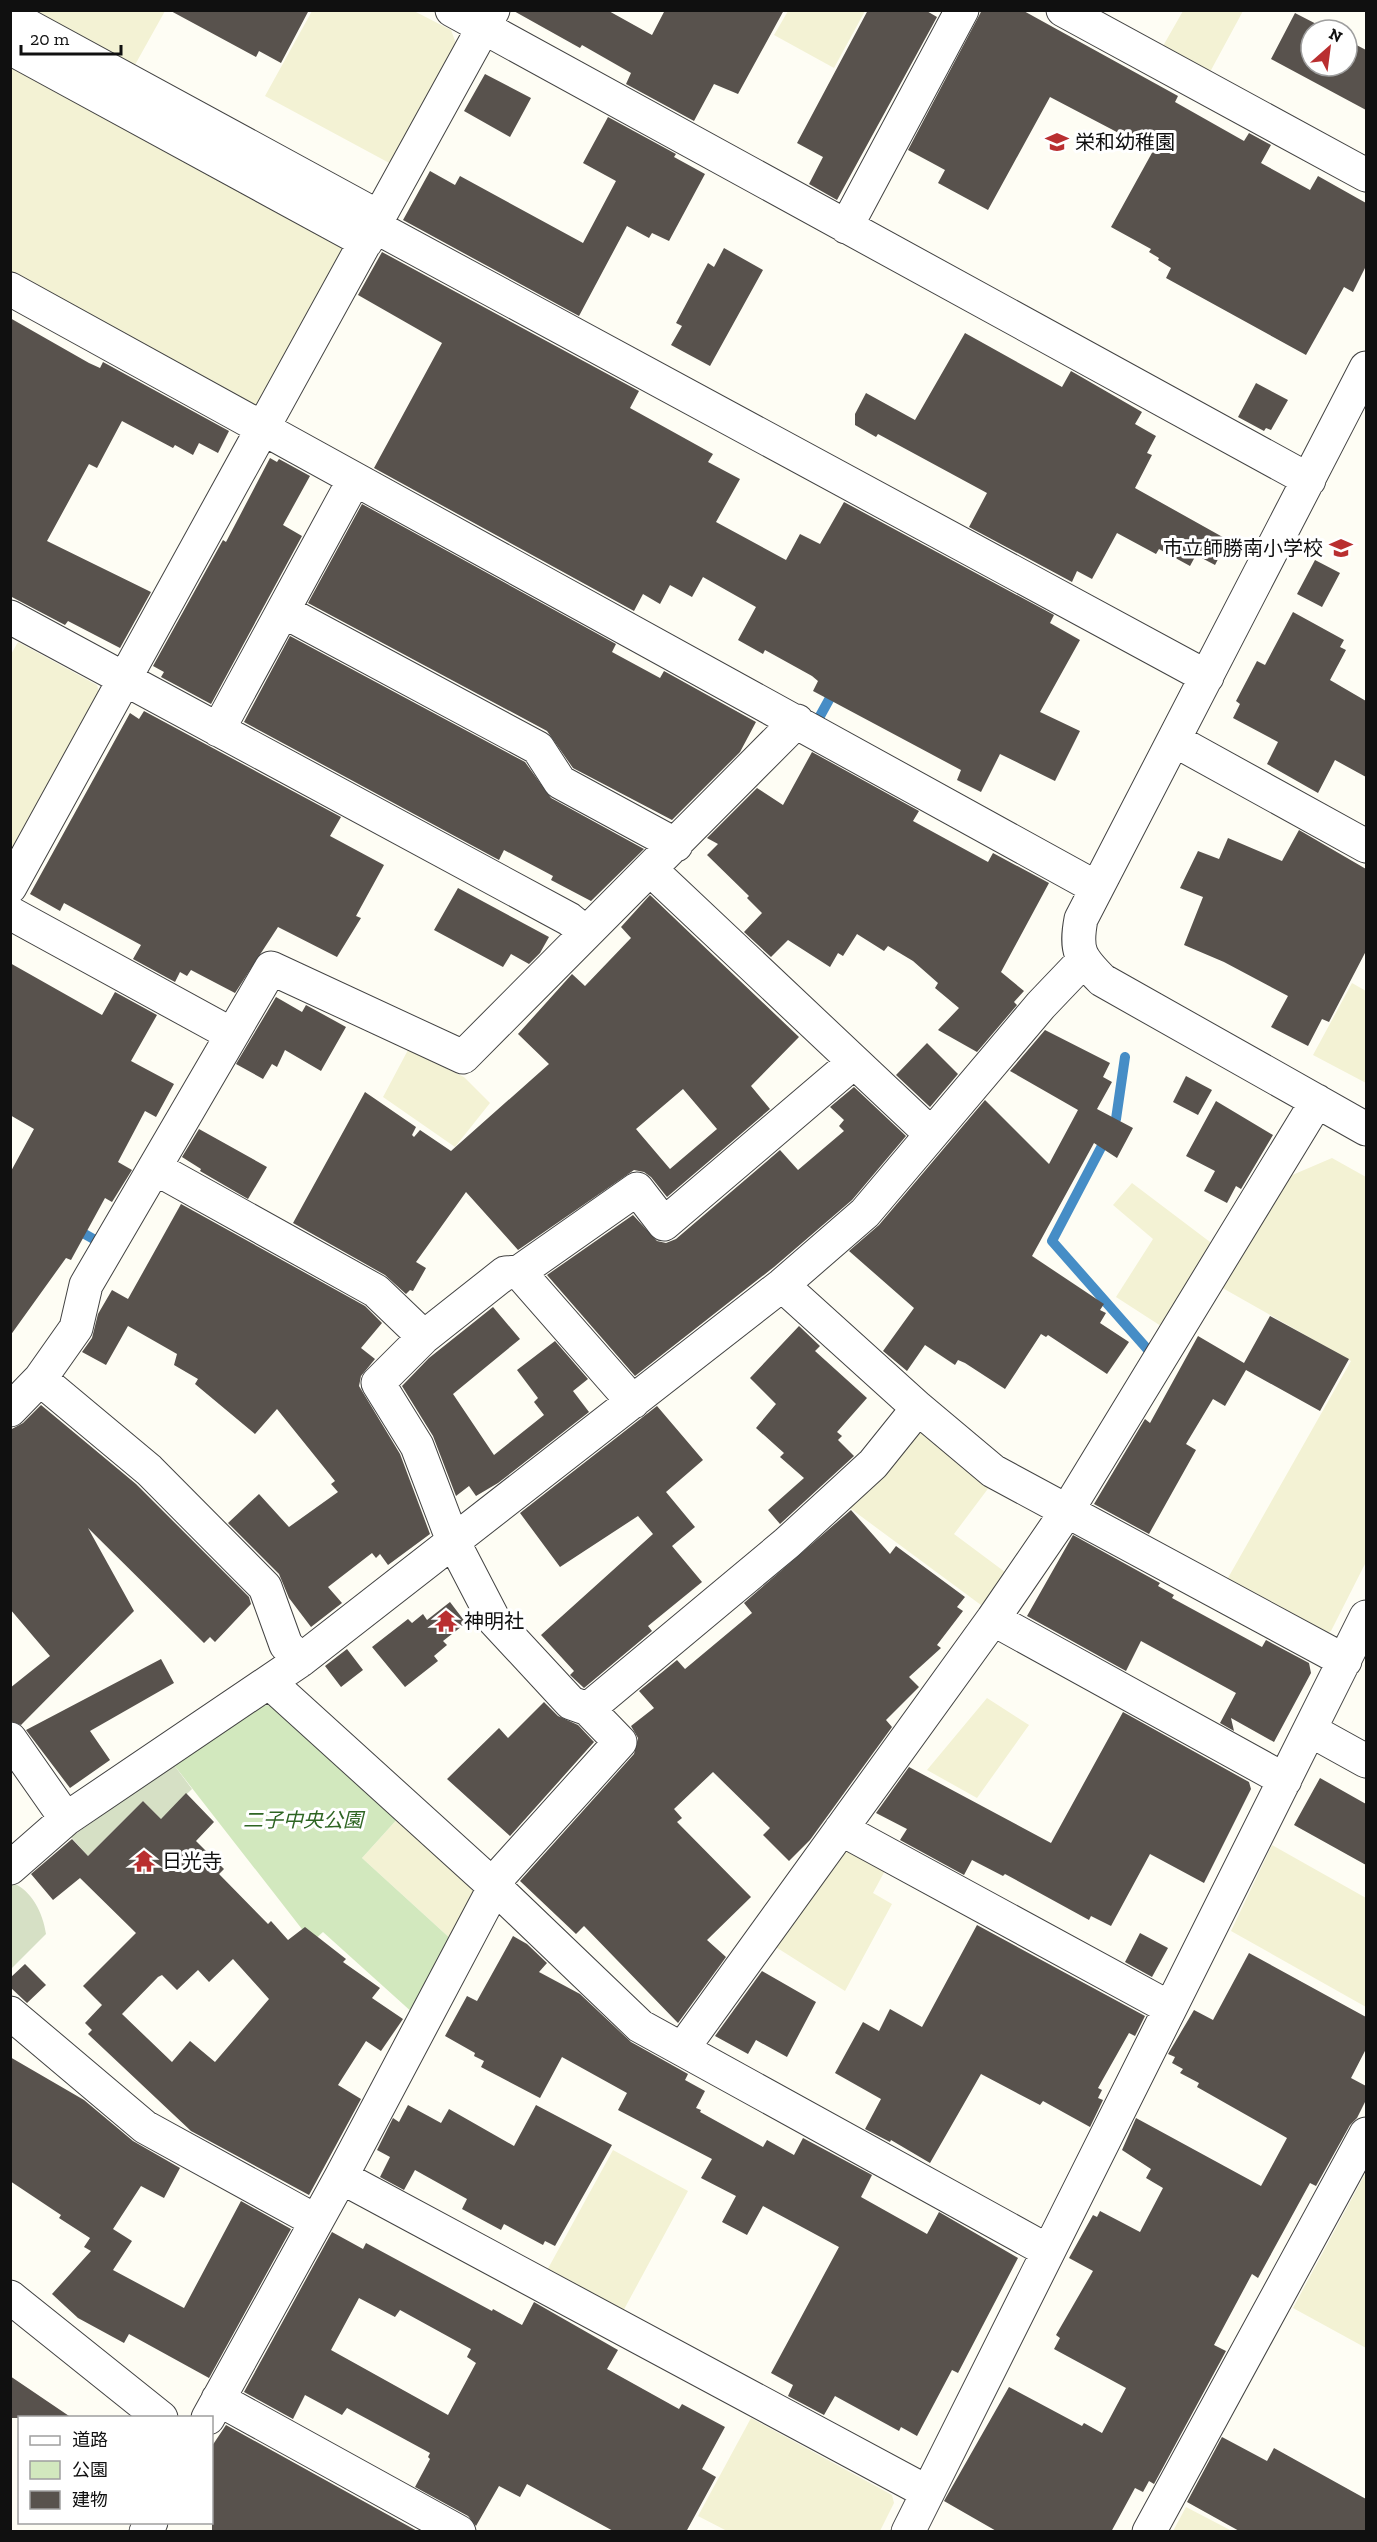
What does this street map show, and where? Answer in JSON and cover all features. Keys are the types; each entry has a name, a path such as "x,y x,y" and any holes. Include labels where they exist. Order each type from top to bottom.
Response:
{"street":[{"path":"452,10 488,19 846,227 1309,480"},
{"path":"846,227 962,10"},
{"path":"1063,10 1366,175"},
{"path":"10,16 373,229"},
{"path":"10,887 488,19"},
{"path":"10,48 373,229 1207,677"},
{"path":"10,289 1097,888"},
{"path":"1366,368 1081,919 1077,941 1083,961 1102,980 1366,1129"},
{"path":"218,730 354,480"},
{"path":"283,611 538,748 560,782 676,844"},
{"path":"10,617 568,919 585,933"},
{"path":"10,1410 40,1379 76,1328 86,1285 271,968 463,1057 585,933 651,870 796,721"},
{"path":"1174,740 1366,846"},
{"path":"651,870 932,1134"},
{"path":"10,913 231,1034"},
{"path":"10,1868 66,1819 301,1660 782,1285 865,1213 1041,1005 1083,961"},
{"path":"459,2532 213,2408 341,2177 502,1873 620,1742 588,1709 571,1703 494,1620 453,1541 417,1446 378,1383 424,1337 505,1273 519,1272 638,1189 664,1224 854,1062"},
{"path":"682,2048 993,1619 1067,1511 1317,1101"},
{"path":"154,1168 376,1291 424,1337"},
{"path":"519,1272 633,1402"},
{"path":"782,1285 918,1408 993,1471 1345,1661"},
{"path":"40,1379 149,1470 265,1587 286,1645 301,1660"},
{"path":"588,1709 787,1543 873,1464 918,1408"},
{"path":"341,2177 922,2518 1048,2251 1366,1617"},
{"path":"993,1619 1285,1780"},
{"path":"269,1682 496,1888 640,2026 1048,2251"},
{"path":"1310,1730 1366,1761"},
{"path":"10,1739 66,1819"},
{"path":"841,1829 1170,2008"},
{"path":"10,2013 145,2127 316,2222"},
{"path":"1149,2532 1366,2134"},
{"path":"10,2297 159,2416"}],"green space":[{"path":"19,11 165,11 131,72"},
{"path":"312,11 414,11 451,30 458,49 393,165 265,96"},
{"path":"788,11 865,11 834,68 774,35"},
{"path":"1183,11 1243,11 1210,72 1163,46"},
{"path":"10,59 342,237 347,254 265,405 254,409 11,275"},
{"path":"18,642 97,685 101,699 11,865 10,656"},
{"path":"1352,983 1366,991 1366,1083 1313,1055"},
{"path":"408,1050 464,1077 490,1103 455,1147 383,1097"},
{"path":"1332,1158 1366,1177 1366,1562 1331,1631 1319,1637 1224,1585 1351,1361 1219,1286 1283,1179"},
{"path":"1132,1183 1214,1245 1164,1328 1116,1297 1153,1239 1113,1205"},
{"path":"920,1430 990,1486 954,1534 1009,1575 985,1608 843,1503"},
{"path":"987,1698 1029,1725 977,1798 927,1770"},
{"name":"二子中央公園","path":"263,1705 277,1706 400,1816 362,1858 453,1941 414,2014 323,1932 312,1942 174,1765"},
{"path":"174,1765 192,1789 161,1819 143,1801 88,1856 71,1837"},
{"path":"400,1816 475,1882 478,1897 453,1941 362,1858"},
{"path":"1272,1845 1366,1898 1366,2007 1231,1931"},
{"path":"853,1848 887,1867 873,1893 892,1904 845,1991 771,1944 838,1851"},
{"path":"11,1882 31,1896 39,1910 46,1934 11,1969"},
{"path":"613,2150 688,2191 621,2315 545,2274"},
{"path":"1366,2172 1366,2348 1293,2308"},
{"path":"751,2418 892,2495 894,2503 880,2531 727,2531 698,2516"},
{"path":"1186,2507 1232,2531 1173,2531"}],"building":[{"path":"169,10 309,10 281,63 259,51 256,57"},
{"path":"512,10 607,10 652,35 665,10 784,10 738,94 714,84 694,121 626,84 631,73 582,45 580,48"},
{"path":"868,10 925,10 937,17 837,200 809,184 823,157 797,143"},
{"path":"982,10 1022,10 1178,96 1175,102 1244,141 1249,133 1271,145 1261,163 1310,190 1318,176 1366,203 1366,266 1353,292 1344,287 1306,355 1166,278 1171,268 1149,252 1151,249 1111,227 1153,151 1050,97 988,210 938,183 945,170 908,150"},
{"path":"1295,13 1305,18 1299,18 1299,74 1271,59"},
{"path":"1359,46 1366,50 1366,110 1306,78 1359,78"},
{"path":"485,74 531,98 510,137 464,111"},
{"path":"608,117 676,154 674,157 705,174 669,241 652,233 649,238 627,226 579,316 403,220 430,171 455,185 460,176 583,243 616,181 583,163"},
{"path":"724,248 763,270 710,366 671,345 682,326 676,323 708,263 714,267"},
{"path":"382,252 639,391 630,408 713,454 708,462 740,479 716,522 786,560 800,534 820,544 844,502 1054,615 1050,623 1080,640 1040,712 1080,731 1055,781 1000,754 981,792 957,780 961,770 813,691 818,681 812,676 765,650 763,654 738,640 756,607 703,577 692,597 670,585 660,604 643,594 634,611 374,468 442,343 358,295"},
{"path":"10,318 89,363 100,368 103,362 229,431 218,453 199,443 193,455 175,445 173,448 122,421 97,468 89,464 47,541 151,592 120,648 68,621 65,625 10,596"},
{"path":"965,333 1062,387 1071,371 1142,412 1135,424 1156,436 1147,453 1152,455 1135,488 1228,540 1215,565 1196,555 1190,566 1159,549 1156,554 1117,533 1092,579 1077,571 1072,582 969,527 987,493 878,434 876,437 855,425 855,414 866,393 915,420"},
{"path":"1256,383 1288,400 1271,430 1266,428 1264,431 1238,417"},
{"path":"270,458 277,462 279,459 310,476 283,525 302,536 211,704 161,677 164,672 153,666 223,540 226,542"},
{"path":"362,504 616,644 612,652 660,678 664,671 756,722 740,752 672,820 573,768 547,731 308,603"},
{"path":"1315,560 1340,573 1322,607 1297,594"},
{"path":"1293,612 1344,640 1340,647 1346,650 1330,680 1366,701 1366,777 1335,760 1318,793 1267,764 1278,742 1233,718 1240,704 1236,701 1257,661 1265,665"},
{"path":"290,636 525,762 551,798 644,849 591,901 551,880 553,876 504,850 499,860 244,722"},
{"path":"144,711 341,817 330,836 384,865 356,916 361,918 337,957 278,927 235,993 191,970 187,976 180,972 175,982 133,959 141,945 64,903 60,911 30,894 130,713 139,719"},
{"path":"812,752 919,811 913,821 988,862 993,853 1049,883 1001,972 1024,991 1014,1002 1017,1005 977,1052 938,1030 959,1008 935,988 938,983 913,961 888,946 884,951 857,934 843,956 838,953 830,967 788,940 771,957 744,932 762,913 747,898 749,896 707,855 718,844 707,838 757,788 783,805"},
{"path":"1299,830 1366,869 1366,951 1329,1022 1322,1019 1308,1046 1271,1027 1288,996 1224,962 1184,945 1203,897 1180,888 1198,851 1219,859 1228,838 1282,861"},
{"path":"458,888 549,937 540,953 529,964 511,954 503,967 434,930"},
{"path":"650,895 799,1037 751,1086 770,1109 667,1197 651,1177 644,1172 634,1170 518,1250 466,1192 416,1262 426,1268 413,1291 410,1290 406,1294 385,1275 293,1223 365,1092 416,1127 412,1135 414,1137 420,1130 451,1151 549,1064 518,1034 572,974 585,986 631,938 621,927","holes":["683,1089 717,1129 670,1169 636,1129"]},
{"path":"10,963 102,1015 115,992 157,1015 131,1061 174,1084 156,1117 145,1111 118,1162 132,1170 112,1202 105,1198 71,1260 66,1258 10,1336 10,1173 34,1129 10,1115"},
{"path":"276,997 302,1012 306,1005 346,1027 321,1071 285,1050 277,1067 272,1064 263,1079 236,1064"},
{"path":"1045,1030 1110,1063 1103,1077 1112,1082 1097,1109 1133,1128 1117,1158 1094,1143 1032,1256 1104,1304 1100,1310 1106,1313 1100,1323 1129,1342 1107,1374 1048,1335 1046,1337 1041,1334 1005,1389 965,1363 958,1360 955,1365 925,1345 907,1371 883,1351 914,1308 849,1251 879,1225 985,1100 1049,1164 1078,1110 1010,1071"},
{"path":"927,1043 958,1074 930,1107 896,1075"},
{"path":"1186,1076 1212,1090 1198,1115 1173,1102"},
{"path":"854,1087 906,1136 852,1200 774,1267 635,1376 547,1275 633,1215 657,1241 666,1243 676,1239 780,1150 798,1170 844,1131 839,1126 844,1120 830,1107"},
{"path":"1216,1101 1273,1135 1241,1189 1236,1186 1227,1203 1204,1191 1215,1171 1186,1156"},
{"path":"199,1129 267,1167 248,1199 200,1171 201,1169 182,1157"},
{"path":"181,1204 365,1306 382,1323 361,1348 375,1359 361,1376 359,1386 400,1454 430,1534 388,1565 380,1554 376,1558 372,1553 328,1587 342,1603 311,1627 289,1598 279,1574 228,1523 259,1494 289,1527 338,1492 331,1484 335,1481 277,1409 255,1434 195,1384 198,1379 174,1365 177,1354 128,1326 106,1365 82,1352 92,1338 98,1314 112,1290 128,1299"},
{"path":"493,1307 520,1339 453,1394 494,1455 544,1415 534,1402 538,1398 517,1370 555,1341 588,1379 573,1391 589,1412 498,1483 476,1496 469,1486 456,1496 433,1436 402,1386 429,1358"},
{"path":"1270,1316 1349,1359 1320,1411 1246,1370 1225,1406 1213,1399 1186,1444 1196,1450 1149,1534 1094,1504 1145,1419 1150,1423 1198,1336 1244,1363"},
{"path":"799,1326 820,1346 815,1351 867,1398 837,1432 842,1436 838,1440 854,1456 780,1524 768,1510 804,1478 780,1457 784,1453 756,1428 776,1404 750,1378"},
{"path":"41,1405 136,1484 249,1597 251,1604 215,1642 210,1637 204,1643 88,1528 134,1611 21,1725 10,1721 10,1688 50,1656 10,1609 10,1430 23,1423"},
{"path":"657,1406 703,1460 666,1492 695,1527 672,1546 702,1582 648,1626 652,1631 584,1688 570,1675 574,1671 541,1635 653,1534 638,1516 560,1567 520,1513"},
{"path":"851,1510 890,1554 896,1546 965,1597 957,1607 963,1611 937,1645 941,1648 909,1677 919,1687 886,1720 892,1727 810,1840 789,1861 763,1835 770,1828 713,1772 674,1809 682,1818 677,1822 751,1897 707,1940 726,1957 678,2023 584,1926 576,1934 520,1881 634,1754 638,1738 631,1726 654,1708 639,1691 677,1660 685,1669 752,1613 744,1603"},
{"path":"1073,1535 1160,1583 1158,1586 1174,1595 1172,1598 1262,1647 1266,1640 1309,1663 1311,1673 1274,1742 1231,1718 1234,1731 1220,1723 1236,1693 1141,1641 1126,1671 1027,1616"},
{"path":"450,1602 466,1623 443,1641 447,1645 434,1656 438,1661 405,1687 372,1647 408,1619 412,1623 423,1614 427,1620"},
{"path":"347,1649 363,1670 341,1687 325,1666"},
{"path":"161,1659 174,1683 90,1731 110,1760 70,1788 26,1730"},
{"path":"544,1702 558,1716 578,1725 594,1742 510,1836 447,1779 499,1728 508,1738"},
{"path":"1123,1712 1249,1782 1251,1789 1204,1883 1150,1854 1111,1926 1091,1916 1089,1920 1005,1874 1003,1876 972,1860 964,1875 900,1840 907,1829 876,1813 909,1767 1051,1843"},
{"path":"1320,1778 1366,1804 1366,1865 1294,1825"},
{"path":"186,1793 214,1822 196,1841 224,1869 219,1874 268,1924 271,1921 288,1940 305,1927 346,1959 343,1962 380,1988 372,1998 403,2019 381,2051 366,2041 338,2085 361,2099 309,2195 191,2131 88,2034 92,2030 85,2023 102,2005 83,1986 136,1933 80,1878 53,1900 31,1874 72,1839 88,1856 143,1801 161,1819","holes":["233,1959 269,1999 215,2062 190,2041 172,2062 122,2014 162,1975 177,1990 198,1970 209,1982"]},
{"path":"977,1925 1145,2016 1135,2036 1129,2033 1098,2088 1102,2090 1098,2098 1103,2100 1090,2127 1043,2101 1040,2105 981,2074 930,2163 891,2140 890,2142 865,2129 881,2099 835,2073 863,2022 879,2031 890,2009 922,2027"},
{"path":"1140,1933 1168,1948 1152,1977 1125,1962"},
{"path":"513,1936 527,1944 547,1963 539,1972 580,1994 631,2042 688,2074 685,2080 705,2091 696,2108 701,2110 700,2112 763,2147 767,2140 794,2155 803,2138 872,2175 861,2197 927,2234 939,2212 1018,2258 958,2373 952,2370 917,2436 901,2427 899,2431 835,2396 824,2415 788,2396 793,2385 771,2373 839,2247 763,2206 747,2235 722,2222 736,2196 701,2178 712,2159 618,2110 627,2093 562,2057 540,2098 481,2067 484,2061 474,2056 475,2053 445,2036 467,1996 477,2001"},
{"path":"1249,1953 1366,2017 1366,2049 1351,2078 1366,2086 1366,2100 1316,2186 1310,2183 1258,2278 1252,2274 1214,2345 1226,2351 1154,2484 1149,2481 1143,2492 1135,2488 1111,2532 998,2532 944,2501 1009,2387 1082,2426 1084,2423 1102,2433 1126,2388 1054,2349 1060,2338 1056,2335 1093,2271 1069,2258 1093,2215 1097,2217 1100,2211 1140,2232 1163,2188 1146,2178 1151,2169 1122,2150 1136,2118 1261,2186 1287,2138 1197,2087 1199,2083 1180,2073 1183,2069 1172,2063 1175,2057 1168,2054 1194,2010 1213,2020"},
{"path":"25,1964 46,1985 27,2003 10,1987 10,1978"},
{"path":"762,1971 816,2002 787,2057 756,2040 748,2054 715,2036"},
{"path":"10,2057 84,2100 133,2141 180,2168 164,2198 141,2186 113,2229 132,2241 113,2270 184,2308 241,2201 291,2229 209,2378 129,2334 124,2343 78,2318 52,2294 91,2251 84,2247 90,2238 59,2218 61,2215 10,2181"},
{"path":"408,2105 441,2123 449,2109 514,2146 536,2105 612,2145 555,2246 545,2241 543,2245 504,2224 501,2230 462,2209 467,2199 415,2170 404,2190 380,2177 390,2157 377,2150 393,2118 399,2122"},
{"path":"332,2232 363,2249 366,2243 522,2325 534,2302 618,2350 607,2369 679,2409 682,2404 725,2427 702,2469 716,2477 686,2532 615,2532 527,2484 520,2497 499,2486 476,2526 468,2516 415,2487 430,2459 428,2457 430,2453 347,2408 342,2415 305,2395 293,2419 244,2392","holes":["359,2298 395,2317 400,2310 471,2349 467,2357 476,2363 448,2415 331,2350"]},
{"path":"10,2376 69,2416 18,2416 18,2418 10,2418"},
{"path":"226,2425 419,2532 212,2532 213,2444"},
{"path":"1222,2437 1267,2461 1274,2448 1366,2499 1366,2531 1241,2532 1187,2502"}],"waterway":[{"path":"820,716 836,687"},
{"path":"1125,1057 1116,1119 1052,1241 1149,1351"},
{"path":"74,1228 97,1241"}],"place":[{"name":"栄和幼稚園","path":"1057,142"},
{"name":"市立師勝南小学校","path":"1341,548"},
{"name":"神明社","path":"446,1621"},
{"name":"日光寺","path":"144,1861"}]}
